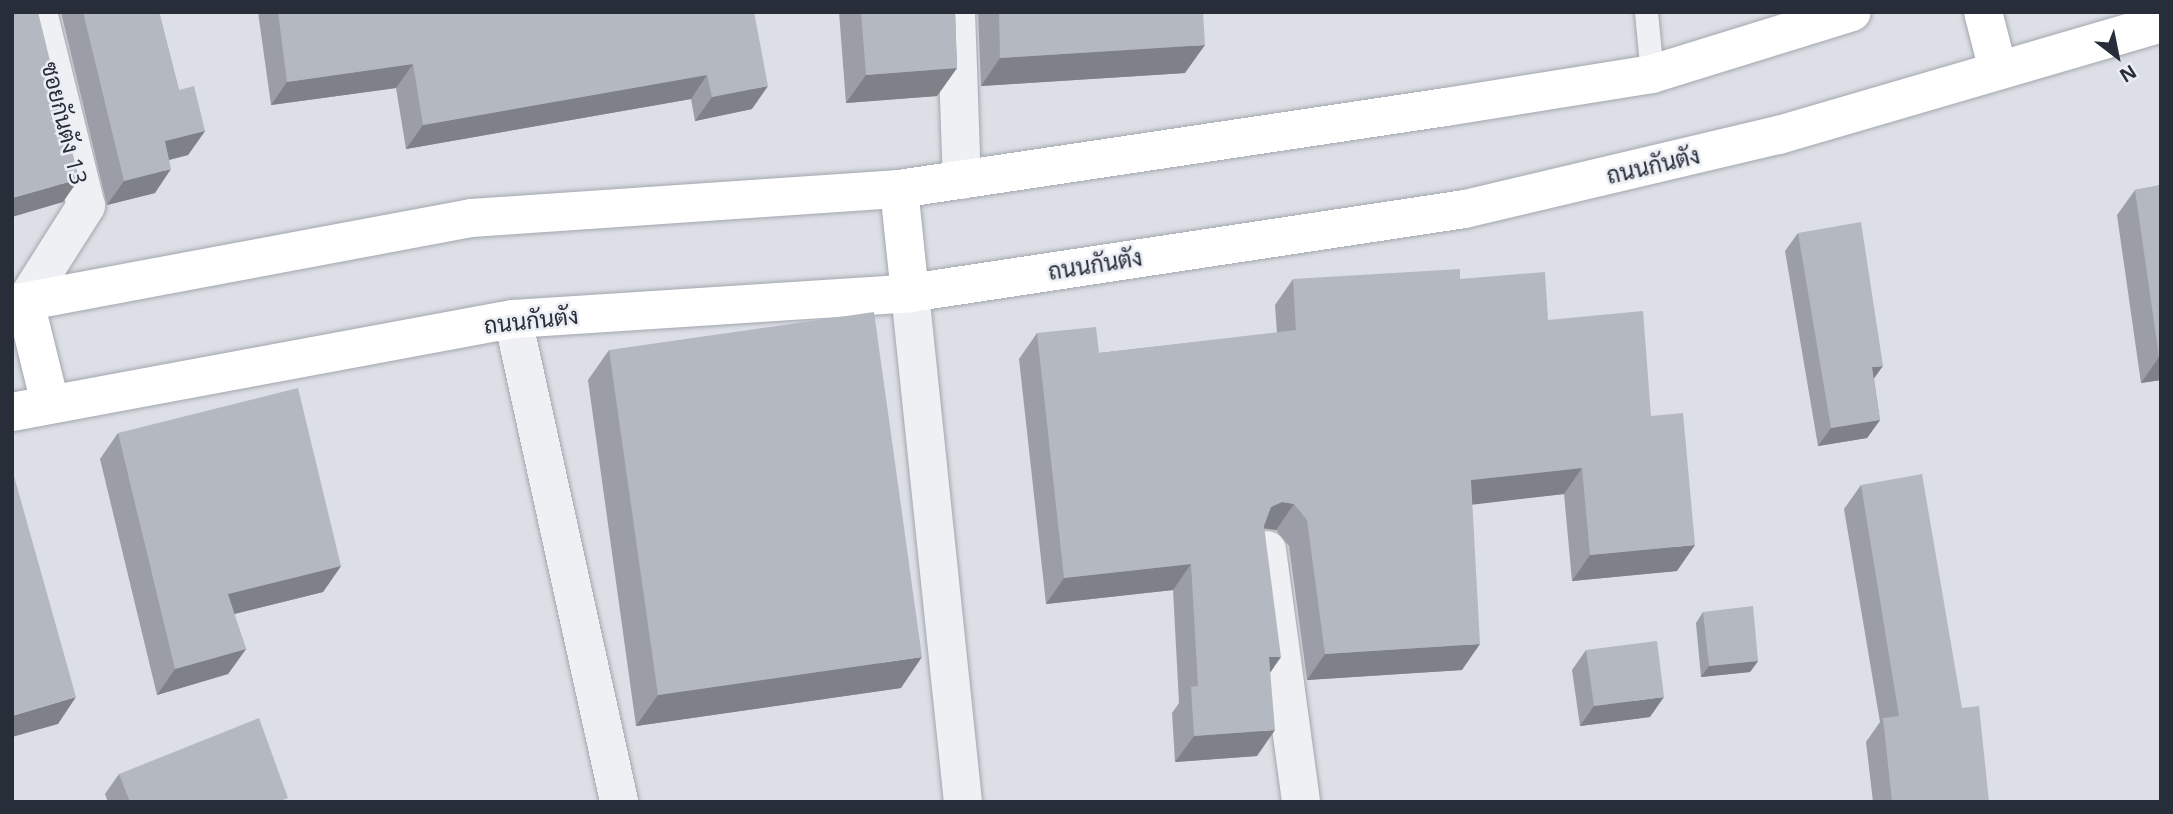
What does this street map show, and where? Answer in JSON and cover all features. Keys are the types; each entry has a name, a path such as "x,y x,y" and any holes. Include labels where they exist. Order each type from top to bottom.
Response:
{"main road":[{"path":"50,403 19,303 472,218 899,189 1653,74 1852,12"},
{"path":"1983,12 1998,70"},
{"name":"ถนนกันตัง","path":"12,412 513,319 910,293 1465,209 1779,135 2161,23"},
{"path":"899,189 910,293"}],"street":[{"name":"ซอยกันตัง 13","path":"19,303 86,206 38,12"},
{"path":"956,12 962,180"},
{"path":"910,293 963,802"},
{"path":"513,319 618,802"},
{"path":"1267,550 1301,802"}],"lane":[{"path":"1646,12 1653,74"}],"building":[{"path":"12,12 38,12 79,179 12,198"},
{"path":"83,12 159,12 179,90 194,86 205,131 165,141 171,169 124,181"},
{"path":"278,12 754,12 768,86 712,97 707,75 423,125 413,64 287,82"},
{"path":"861,12 955,12 957,68 866,75"},
{"path":"999,12 1203,12 1205,45 1000,58"},
{"path":"2161,185 2161,357 2159,357 2135,190"},
{"path":"1861,222 1883,366 1872,367 1880,420 1831,428 1798,233"},
{"path":"1460,269 1460,279 1545,272 1548,320 1643,311 1651,416 1683,413 1695,545 1590,555 1582,468 1471,480 1480,644 1325,654 1307,520 1294,504 1282,502 1271,507 1264,526 1281,657 1269,657 1275,730 1194,736 1191,687 1198,686 1191,564 1064,578 1037,333 1096,327 1099,353 1296,330 1293,279"},
{"path":"874,312 922,657 658,695 609,350"},
{"path":"298,388 341,566 228,594 246,649 175,669 118,433"},
{"path":"12,469 76,697 12,716"},
{"path":"1922,474 1962,708 1979,706 1989,802 1892,802 1883,718 1899,716 1861,485"},
{"path":"1753,606 1758,661 1709,666 1703,612"},
{"path":"1657,641 1664,697 1594,706 1586,650"},
{"path":"259,718 288,798 278,802 130,802 119,774"}]}
